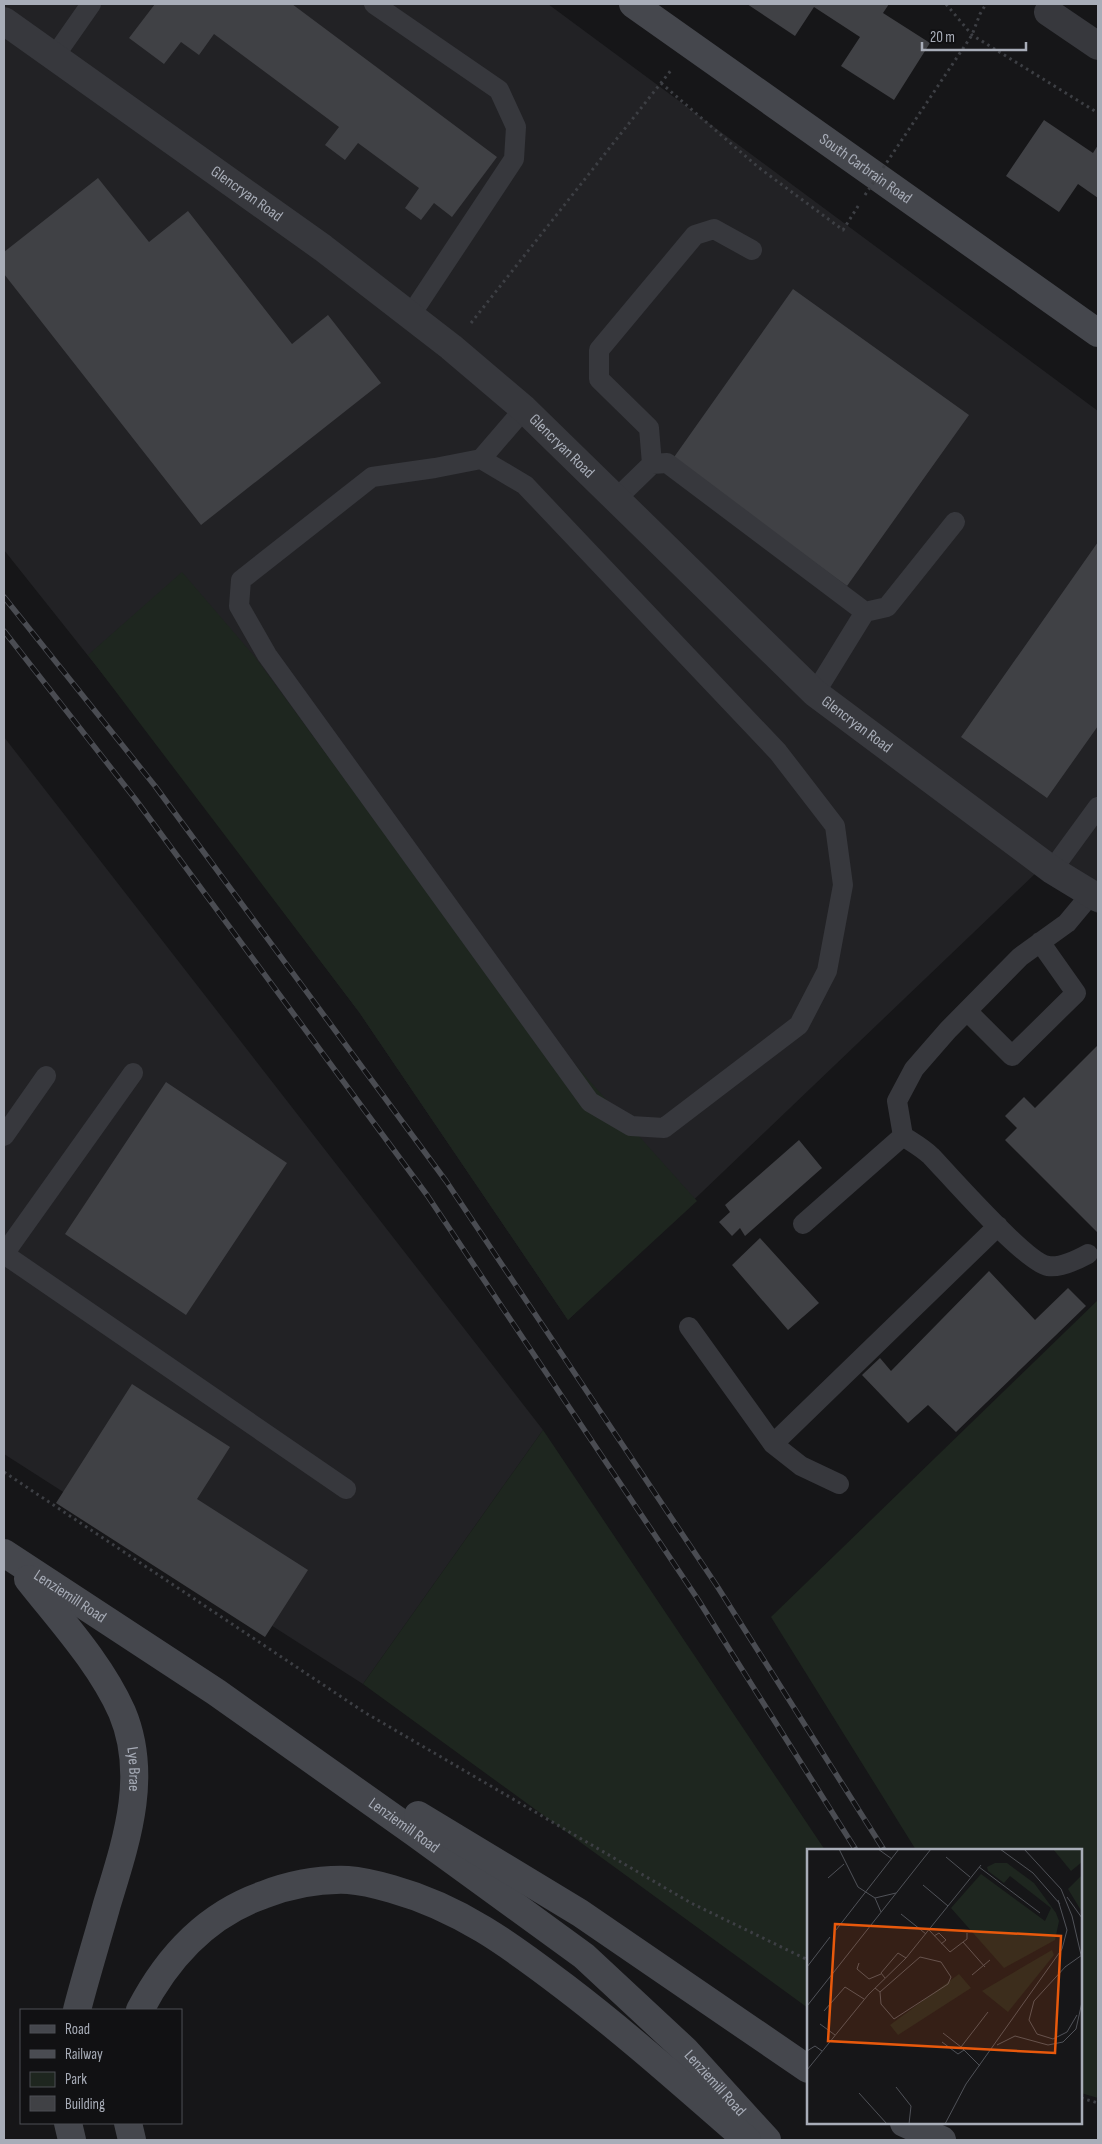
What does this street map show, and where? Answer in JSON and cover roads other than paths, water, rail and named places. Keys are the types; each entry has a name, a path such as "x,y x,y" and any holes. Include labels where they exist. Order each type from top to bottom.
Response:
{"street":[{"name":"South Carbrain Road","path":"633,4 1098,333"},
{"path":"1048,12 1098,46"},
{"name":"Glencryan Road","path":"4,21 323,248 451,347 524,409 815,694 1052,870 1095,895"},
{"name":"Lenziemill Road","path":"8,1556 216,1692 584,1956 686,2050 768,2140"},
{"name":"Lye Brae","path":"8,1556 76,1638 108,1685 127,1727 135,1763 132,1816 77,2009"},
{"path":"216,1692 580,1913 807,2068"},
{"path":"140,2009 152,1986 186,1943 225,1912 248,1900 296,1885 348,1880 374,1884 440,1905 506,1942 620,2029 747,2140"},
{"path":"68,2124 72,2140"},
{"path":"128,2124 132,2140"},
{"path":"906,2124 942,2140"}],"lane":[{"path":"54,57 91,4"},
{"path":"374,4 499,90 516,127 514,159 410,316"},
{"path":"652,464 649,428 599,379 599,350 695,235 714,230 752,250"},
{"path":"482,459 525,485 778,752 835,826 843,885 827,971 799,1025 664,1128 631,1126 590,1102 267,655 239,606 241,580 372,477 482,459 524,409"},
{"path":"616,499 652,464 667,463 865,612"},
{"path":"815,694 865,612 886,607 954,522"},
{"path":"1052,870 1098,807"},
{"path":"1088,1254 1073,1262 1049,1267 1033,1260 929,1154 903,1136 897,1102 914,1069 967,1011 1020,957 1067,923 1095,895"},
{"path":"967,1011 1012,1056 1076,993 1040,942"},
{"path":"133,1073 4,1254 346,1489"},
{"path":"4,1136 46,1076"},
{"path":"804,1224 903,1136"},
{"path":"773,1444 998,1226"},
{"path":"689,1327 773,1444 801,1466 839,1484"}],"railway":[{"path":"4,597 155,786 446,1181 717,1586 883,1849"},
{"path":"4,631 136,800 427,1195 697,1598 855,1849"}]}
